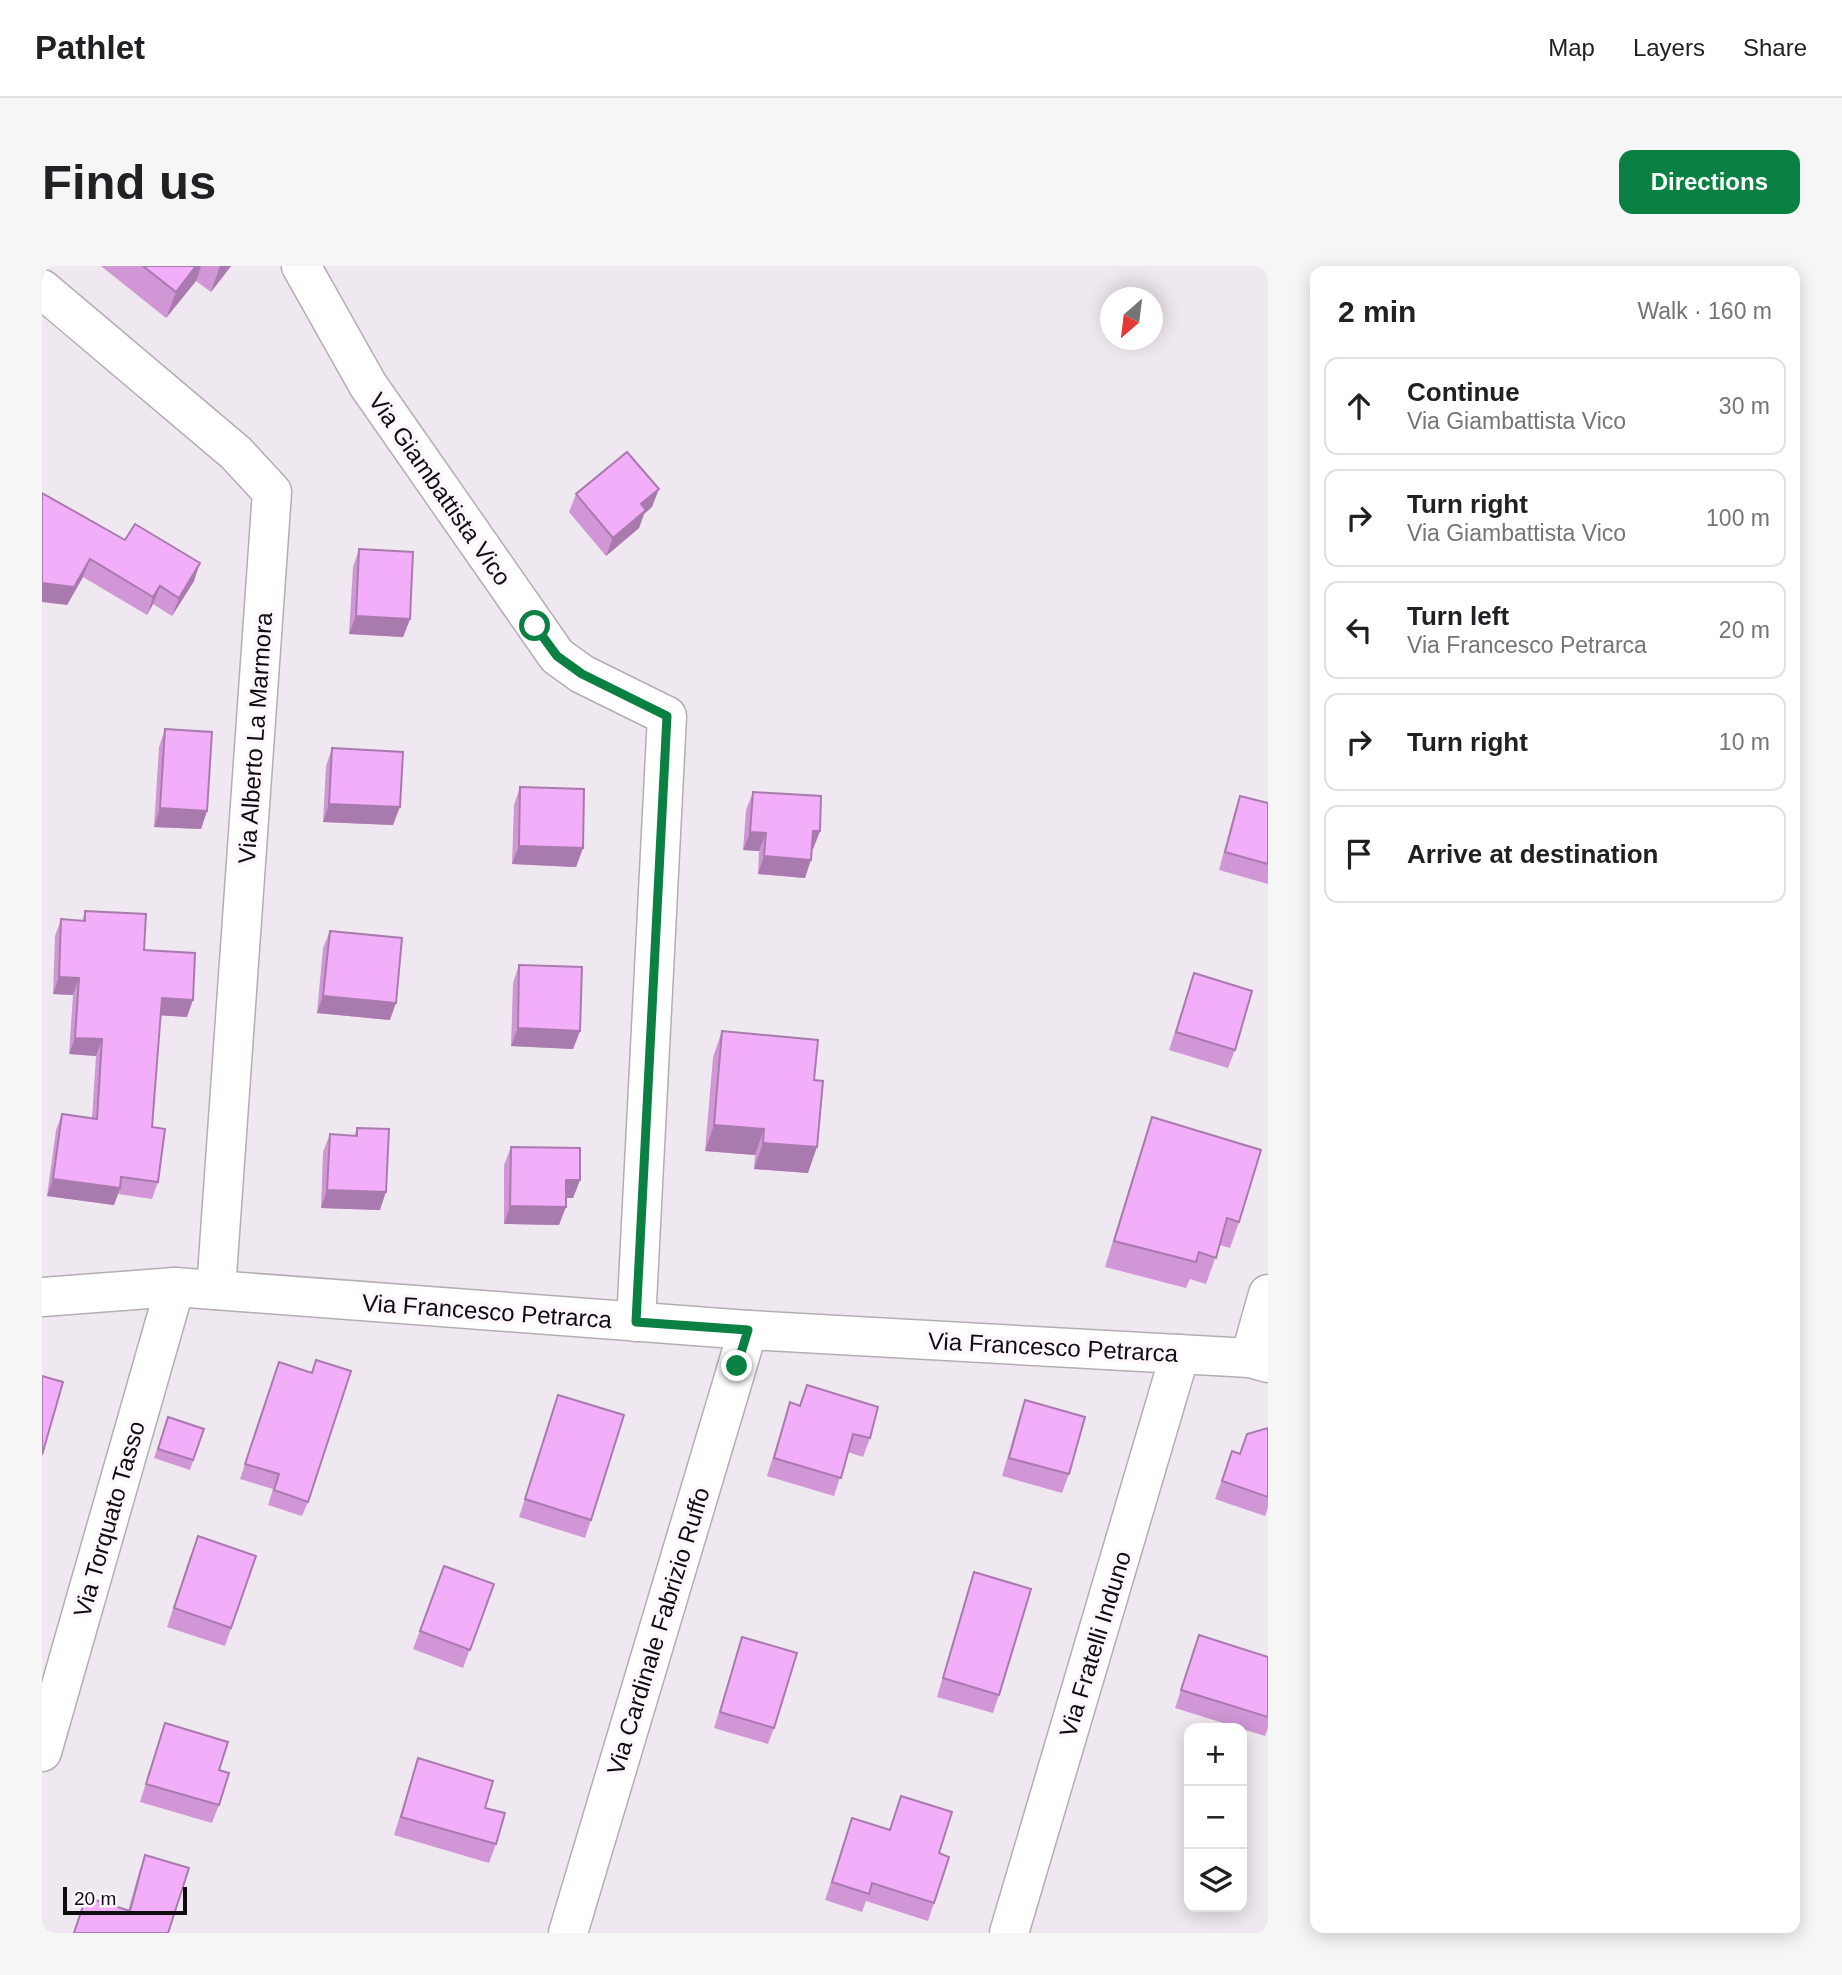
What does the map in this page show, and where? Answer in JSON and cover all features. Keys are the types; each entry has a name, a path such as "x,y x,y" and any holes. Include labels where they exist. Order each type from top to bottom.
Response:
{"street":[{"name":"Via Giambattista Vico","path":"301,266 368,385 557,656 582,674 667,716 636,1322"},
{"name":"Via Alberto La Marmora","path":"42,289 236,453 272,492 216,1290"},
{"name":"Via Francesco Petrarca","path":"42,1297 175,1287 748,1330 1180,1354 1259,1361"},
{"name":"Via Torquato Tasso","path":"42,1752 175,1287"},
{"path":"1259,1361 1268,1294"},
{"name":"Via Cardinale Fabrizio Ruffo","path":"568,1933 748,1330"},
{"name":"Via Fratelli Induno","path":"1009,1933 1180,1354"}],"building":[{"path":"143,266 196,266 176,292"},
{"path":"627,452 659,489 641,504 646,510 613,538 576,494"},
{"path":"42,493 125,540 135,524 200,563 179,598 160,586 153,597 90,559 74,587 42,583"},
{"path":"359,549 413,552 410,619 356,616"},
{"path":"165,729 212,732 207,811 160,808"},
{"path":"332,748 403,752 400,807 329,804"},
{"path":"520,787 584,789 583,848 519,846"},
{"path":"753,792 821,796 820,831 813,831 811,860 764,856 766,833 750,832"},
{"path":"1240,796 1268,803 1268,864 1225,852"},
{"path":"85,911 146,914 144,950 195,953 193,1000 162,998 152,1127 165,1129 158,1182 121,1177 120,1188 53,1179 62,1114 97,1119 102,1039 75,1038 79,978 59,977 61,919 85,921"},
{"path":"330,931 402,938 396,1003 323,996"},
{"path":"519,965 582,967 580,1031 518,1028"},
{"path":"1194,973 1252,991 1235,1050 1176,1032"},
{"path":"722,1031 818,1040 814,1080 823,1081 817,1147 763,1143 764,1129 714,1125"},
{"path":"1152,1117 1261,1150 1239,1222 1227,1218 1216,1258 1199,1252 1196,1262 1114,1241"},
{"path":"357,1128 389,1129 386,1192 327,1190 330,1134 357,1136"},
{"path":"511,1147 580,1148 580,1180 566,1180 566,1207 510,1206"},
{"path":"316,1360 351,1371 308,1502 274,1490 279,1474 245,1464 279,1362 312,1373"},
{"path":"42,1376 63,1382 42,1455"},
{"path":"807,1385 878,1407 870,1438 853,1434 841,1478 774,1458 790,1402 800,1406"},
{"path":"558,1395 624,1415 591,1520 525,1499"},
{"path":"1025,1400 1085,1417 1069,1474 1009,1458"},
{"path":"168,1417 204,1429 193,1460 158,1449"},
{"path":"1268,1428 1268,1497 1222,1481 1232,1451 1240,1454 1247,1434"},
{"path":"198,1536 256,1556 231,1628 174,1608"},
{"path":"444,1566 494,1584 470,1650 420,1631"},
{"path":"974,1572 1031,1589 999,1695 943,1678"},
{"path":"1199,1635 1268,1657 1268,1717 1181,1690"},
{"path":"742,1637 797,1653 774,1728 720,1712"},
{"path":"165,1723 228,1742 219,1770 229,1773 219,1805 146,1784"},
{"path":"418,1758 493,1781 485,1808 505,1813 496,1844 401,1817"},
{"path":"901,1796 952,1812 939,1853 949,1857 934,1903 872,1883 869,1894 832,1882 852,1818 890,1830"},
{"path":"145,1855 189,1868 168,1933 74,1933 86,1897 130,1911"}],"route":[{"path":"535,626 557,656 582,674 667,716 636,1322 748,1330 737,1366"}]}
